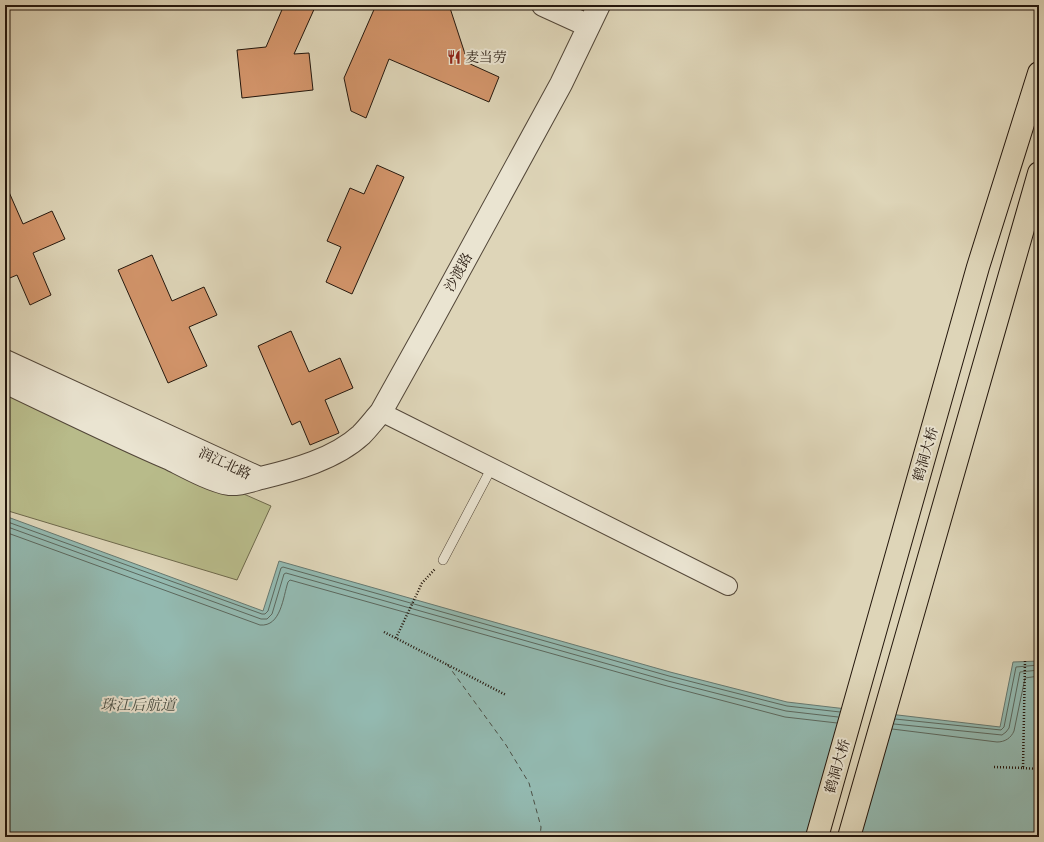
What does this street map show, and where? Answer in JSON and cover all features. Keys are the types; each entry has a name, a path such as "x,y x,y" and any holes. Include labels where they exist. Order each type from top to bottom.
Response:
{"main road":[{"name":"鹤洞大桥","path":"817,837 978,267 1039,73"},
{"path":"849,837 1039,173"}],"street":[{"path":"543,5 589,26"},
{"name":"沙渡路","path":"259,478 301,467 339,450 360,436 381,412 550,105 598,5"},
{"name":"润江北路","path":"5,360 259,478"},
{"name":"润江北路","path":"5,382 155,453 217,480 229,484 238,484 259,478"},
{"path":"381,412 728,586"}],"lane":[{"path":"443,560 492,468"}],"path":[{"path":"396,638 422,583 443,560"},
{"path":"384,632 506,695"},
{"path":"1023,768 1025,662"},
{"path":"994,767 1039,769"}],"green space":[{"path":"5,389 271,506 237,580 5,510"}],"water":[{"name":"珠江后航道","path":"5,516 263,611 279,561 670,672 787,702 1000,727 1013,662 1039,661 1039,837 5,837"}],"pier":[{"path":"846,707 893,712 857,837 808,837"}],"building":[{"path":"284,5 316,5 294,54 309,53 313,90 242,98 237,50 266,47"},
{"path":"376,5 443,5 450,8 468,63 499,77 489,102 389,59 366,118 351,111 344,78"},
{"path":"377,165 404,177 352,294 326,282 341,247 327,241 350,188 364,194"},
{"path":"5,183 23,224 52,211 65,239 33,253 51,295 30,305 17,275 5,280"},
{"path":"152,255 172,301 204,287 217,315 189,327 207,366 168,383 118,270"},
{"path":"291,331 309,372 340,358 353,388 325,400 339,433 310,445 300,421 292,425 258,346"}],"ferry route":[{"path":"447,664 506,745 529,783 541,827 540,837"}],"place":[{"name":"麦当劳","path":"454,57"}]}
